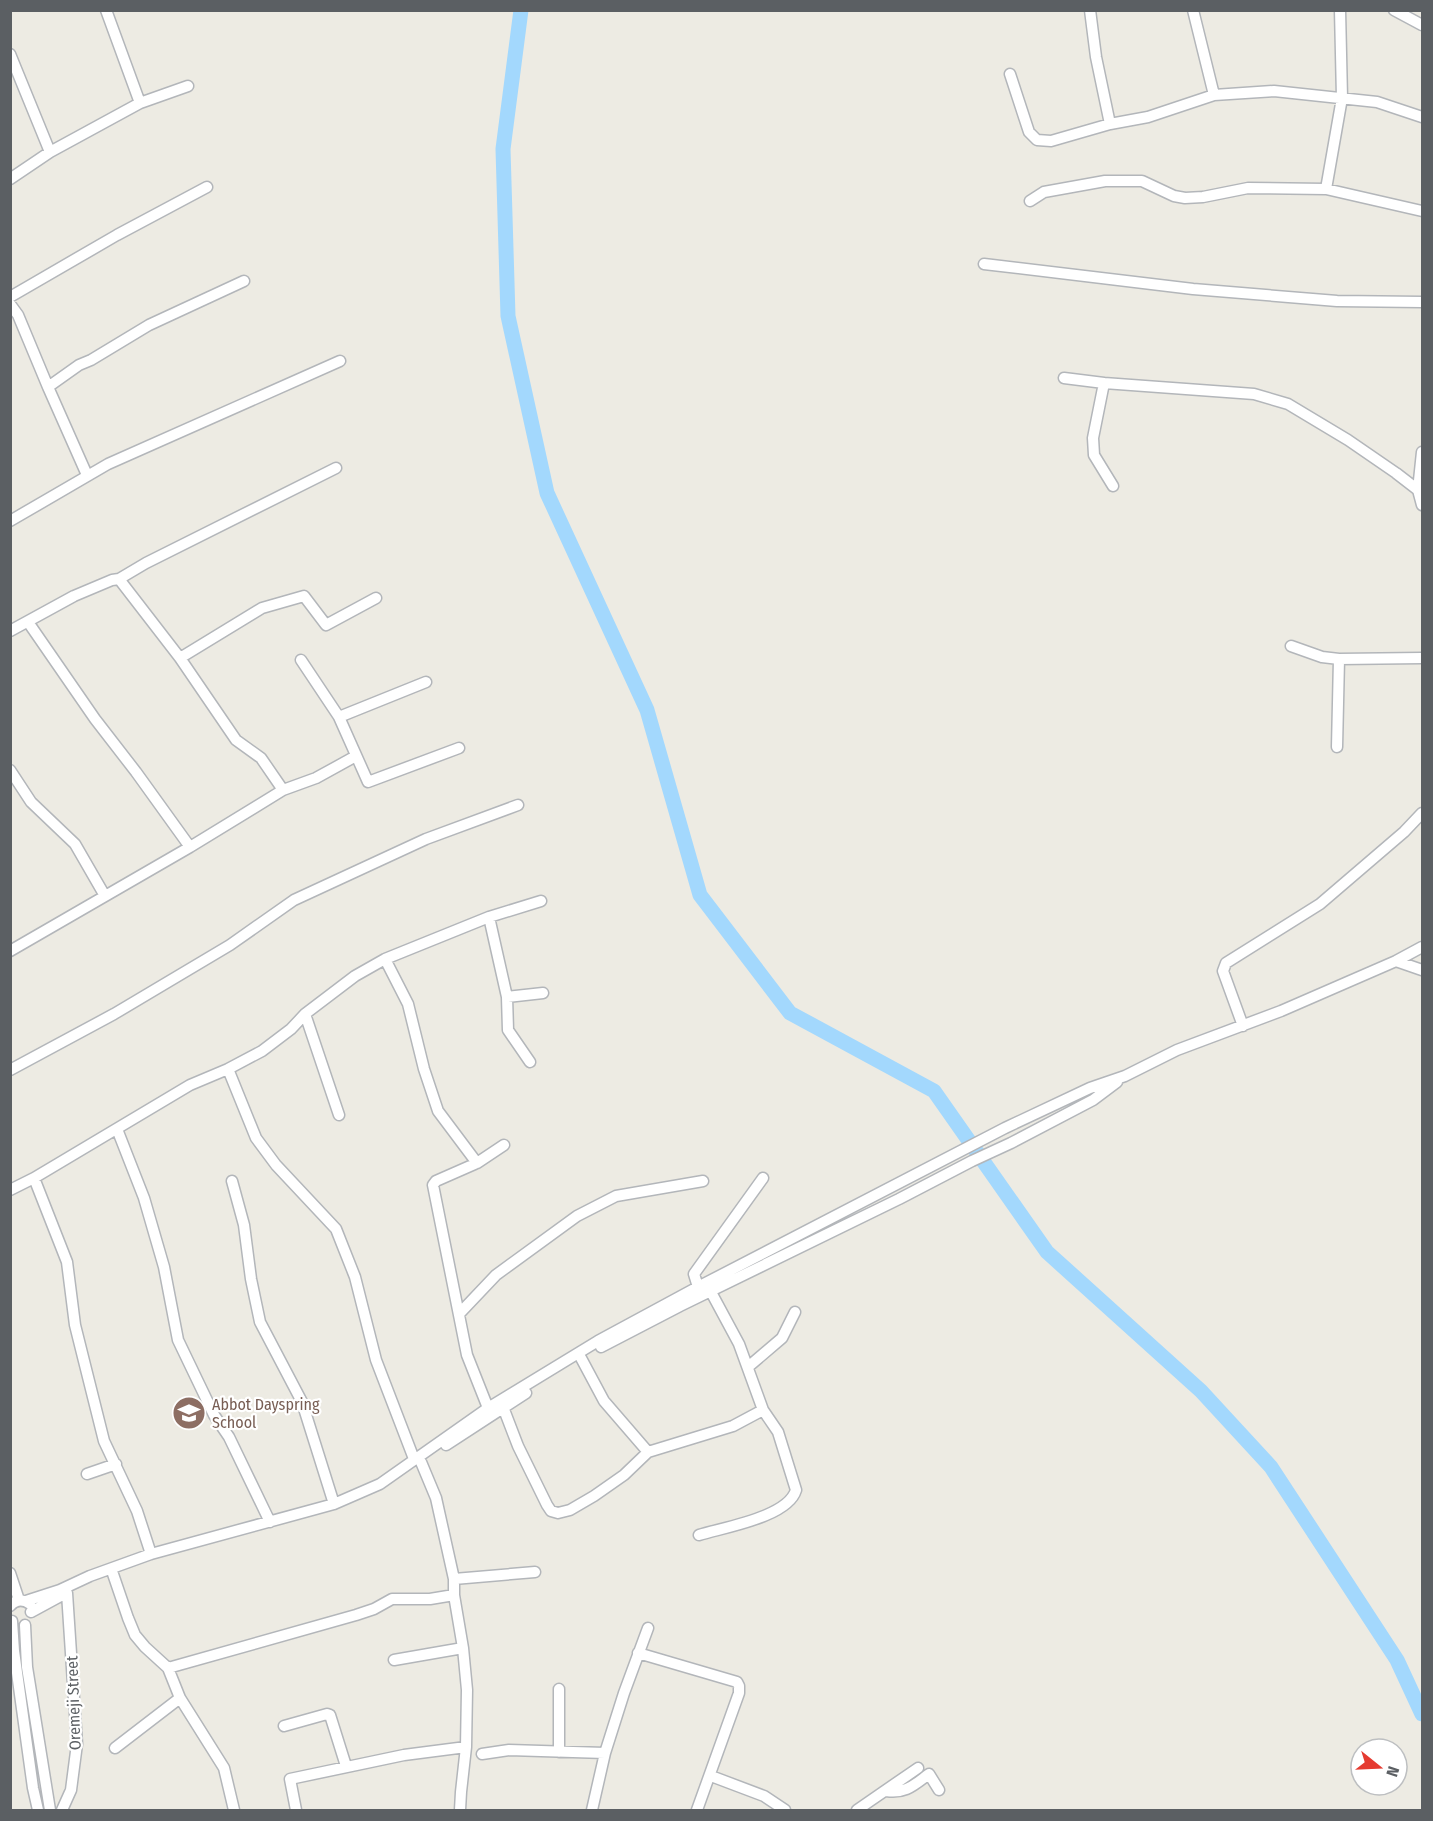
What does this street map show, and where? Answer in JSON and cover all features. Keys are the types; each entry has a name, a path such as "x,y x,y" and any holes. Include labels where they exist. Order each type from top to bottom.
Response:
{"street":[{"path":"106,10 140,103"},
{"path":"1090,10 1096,57 1110,123"},
{"path":"1193,10 1215,95"},
{"path":"1326,189 1342,98 1340,10"},
{"path":"1394,10 1422,24"},
{"path":"10,54 50,152"},
{"path":"1010,75 1029,132 1037,140 1052,141 1110,123 1148,117 1215,95 1274,91 1377,102 1422,117"},
{"path":"10,179 50,152 140,103 188,86"},
{"path":"1030,201 1044,192 1105,181 1142,181 1174,196 1185,198 1203,197 1248,188 1326,189 1422,211"},
{"path":"10,297 207,187"},
{"path":"984,264 1193,290 1337,301 1422,303"},
{"path":"48,387 79,365 149,326 244,281"},
{"path":"10,304 18,315 87,475"},
{"path":"10,521 108,464 340,361"},
{"path":"1064,378 1254,394 1288,404 1348,440 1418,490"},
{"path":"1104,383 1093,438 1094,455 1113,486"},
{"path":"1422,452 1418,490 1422,505"},
{"path":"10,631 74,596 112,579 119,579 146,563 336,468"},
{"path":"119,579 180,658 236,740 261,758 283,790"},
{"path":"180,658 262,608 304,596 326,625 376,598"},
{"path":"28,622 95,719 190,848"},
{"path":"1291,646 1322,657 1339,659 1422,658"},
{"path":"1337,747 1339,659"},
{"path":"301,660 339,717 368,782 459,748"},
{"path":"339,717 426,682"},
{"path":"11,951 190,848 283,790 316,778 356,756"},
{"path":"10,770 31,802 75,844 105,896"},
{"path":"10,1070 114,1014 230,945 294,900 416,843 518,805"},
{"path":"1243,1026 1223,971 1226,963 1320,904 1404,832 1422,813"},
{"path":"10,1190 190,1085 262,1051 291,1029 305,1014 355,976 385,959 489,917 541,901"},
{"path":"489,917 507,997 508,1030 530,1062"},
{"path":"31,1612 67,1593 113,1574 330,1512 380,1492 418,1460 488,1408 598,1341 698,1287 1005,1128 1090,1088 1125,1076 1177,1050 1243,1026 1396,961 1422,947"},
{"path":"385,959 408,1004 424,1069 438,1111 477,1163"},
{"path":"1396,961 1422,970"},
{"path":"507,997 543,993"},
{"path":"305,1014 339,1115"},
{"path":"228,1069 256,1138 276,1165 336,1229 355,1277 376,1360 436,1498 454,1579 454,1595 467,1690 466,1747 460,1810"},
{"path":"19,1603 60,1590 90,1576 151,1554 334,1504 380,1484 581,1358 680,1306 1011,1143 1093,1100 1125,1076"},
{"path":"117,1129 144,1198 164,1267 178,1340 270,1522"},
{"path":"488,1408 467,1355 433,1185 436,1181 477,1163 504,1145"},
{"path":"34,1178 67,1262 78,1335 104,1441 137,1511 151,1554"},
{"path":"698,1287 694,1274 763,1178"},
{"path":"232,1181 244,1225 251,1279 260,1322 302,1402 334,1504"},
{"path":"459,1314 496,1275 577,1216 616,1196 703,1181"},
{"path":"699,1535 771,1514 784,1507 794,1497 796,1490 778,1432 763,1410 739,1344 711,1292"},
{"path":"748,1367 782,1338 795,1312"},
{"path":"581,1358 604,1401 648,1452"},
{"path":"503,1407 515,1439 547,1504 551,1511 558,1513 570,1510 594,1496 624,1475 648,1452 733,1426 763,1410"},
{"path":"87,1474 116,1464"},
{"path":"454,1579 535,1572"},
{"path":"10,1573 19,1603"},
{"path":"113,1574 135,1635 168,1668 180,1698 224,1768 234,1810"},
{"name":"Oremeji Street","path":"62,1810 71,1790 77,1744 67,1593"},
{"path":"168,1668 356,1615 374,1609 392,1599 430,1599 454,1595"},
{"path":"19,1603 32,1606 34,1613 31,1612"},
{"path":"11,1620 18,1625 25,1625 31,1620 31,1612"},
{"path":"11,1620 33,1788 38,1810"},
{"path":"25,1625 27,1666 50,1810"},
{"path":"592,1810 605,1753 648,1629"},
{"path":"394,1660 463,1648"},
{"path":"638,1653 737,1682 739,1686 740,1693 698,1810"},
{"path":"559,1752 560,1689"},
{"path":"115,1748 180,1698"},
{"path":"284,1726 330,1715 346,1766"},
{"path":"296,1810 290,1779 404,1755 466,1747"},
{"path":"482,1754 509,1750 605,1753"},
{"path":"857,1810 918,1768"},
{"path":"886,1791 898,1793 910,1788 929,1774 939,1790"},
{"path":"711,1776 764,1796 785,1810"}],"waterway":[{"path":"521,10 503,149 508,316 547,493 647,710 700,895 790,1013 934,1091 1047,1252 1201,1391 1271,1467 1397,1660 1422,1714"}],"place":[{"name":"Abbot Dayspring School","path":"189,1413"}]}
